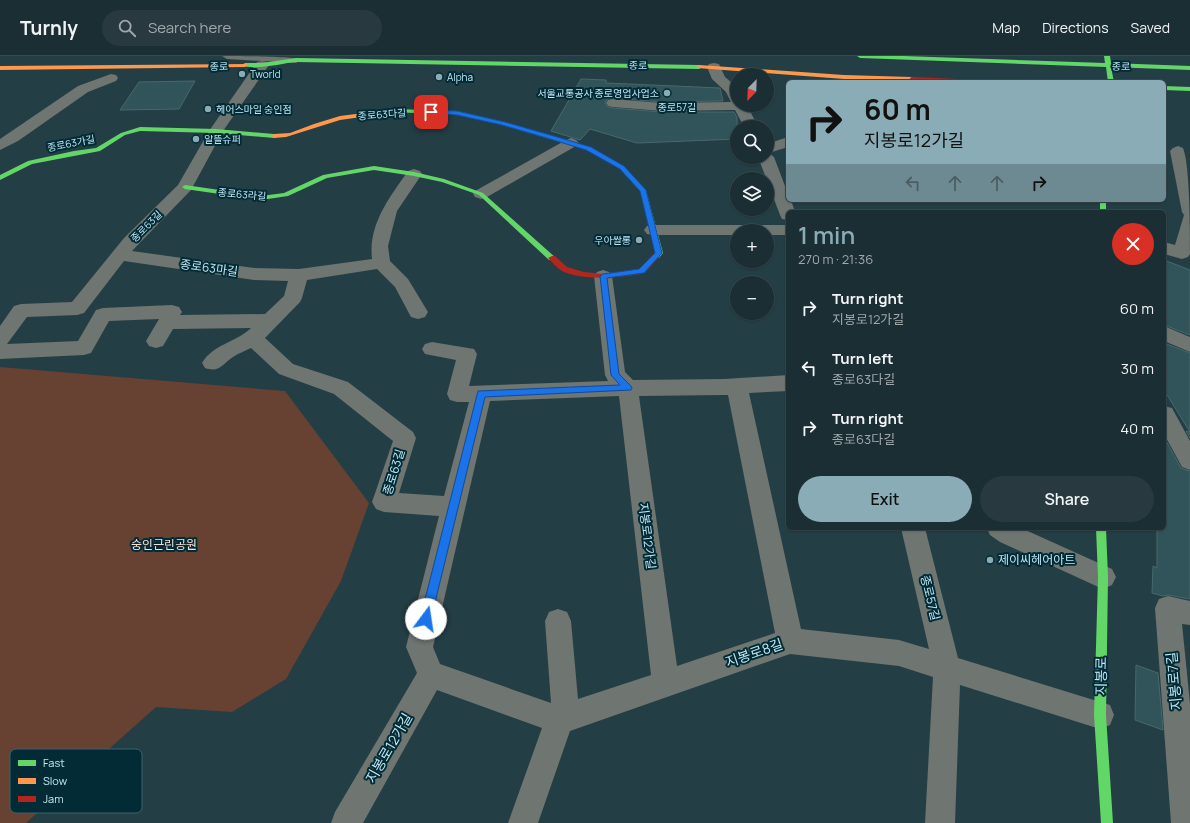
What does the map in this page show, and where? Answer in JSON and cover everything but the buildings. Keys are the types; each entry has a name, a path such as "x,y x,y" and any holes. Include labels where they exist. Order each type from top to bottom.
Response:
{"main road":[{"name":"종로","path":"860,56 1108,66 1190,67"},
{"path":"1107,56 1111,80"},
{"path":"1153,57 1190,67"},
{"name":"종로","path":"0,68 262,65 296,60 714,67 867,80"},
{"path":"1166,88 1190,89"},
{"name":"종로63다길","path":"216,131 282,137 321,123 362,113 404,111 457,113 503,123 589,149 622,168 643,190 659,253 642,271 603,276"},
{"name":"종로63가길","path":"0,178 30,162 98,150 124,134 140,129 216,131"},
{"name":"종로63라길","path":"185,187 261,198 286,195 325,176 374,168 414,174 444,181 481,194 564,269 584,274 603,276"},
{"name":"지봉로","path":"1101,530 1103,577 1100,716 1107,823"}],"street":[{"name":"종로63길","path":"0,340 21,311 77,308 119,255 185,187 216,131 262,65"},
{"path":"714,67 719,79 730,88"},
{"path":"4,139 83,89 111,78"},
{"name":"종로57길","path":"613,104 662,107 730,104"},
{"path":"481,194 570,143"},
{"path":"774,147 786,143"},
{"path":"1177,150 1190,212"},
{"path":"769,164 786,211"},
{"path":"414,174 389,211 378,246 381,262 402,283 418,312"},
{"path":"1166,249 1182,253 1190,218"},
{"path":"653,230 786,230"},
{"name":"종로63마길","path":"119,255 254,274 299,275 381,262"},
{"path":"212,363 225,352 253,338 293,298 299,275"},
{"path":"603,276 615,375 628,388"},
{"path":"0,352 84,348 103,316 172,312 156,341"},
{"path":"167,322 270,321"},
{"path":"1166,335 1190,345"},
{"name":"종로63길","path":"253,338 286,369 341,388 404,438 384,502 453,507"},
{"path":"432,349 467,354 457,394 738,386 786,383"},
{"path":"738,386 790,641"},
{"name":"지봉로12가길","path":"628,388 666,683"},
{"path":"481,394 419,647 431,674 562,719"},
{"path":"1166,418 1190,461"},
{"name":"종로57길","path":"913,530 947,668"},
{"path":"1002,530 1103,577"},
{"name":"지봉로7길","path":"1186,823 1168,608 1190,613"},
{"path":"523,823 562,719 558,620"},
{"name":"지봉로8길","path":"562,719 790,641 899,653 1100,716"},
{"path":"940,823 947,668"},
{"name":"지봉로12가길","path":"346,823 431,674"}],"lane":[{"path":"227,56 296,60"}],"green space":[{"name":"숭인근린공원","path":"0,367 285,391 369,503 341,581 286,679 232,712 156,707 109,749 10,749 10,813 37,813 26,823 0,823"}],"traffic: fast":[{"path":"860,56 1190,68"},
{"path":"1107,56 1111,80"},
{"path":"245,65 262,65 296,60 699,67"},
{"path":"1166,88 1190,89"},
{"path":"395,111 457,113 503,123 589,149 622,168 643,190 659,253 656,256"},
{"path":"0,178 30,162 74,153 98,150 123,134 140,129 216,131 274,136"},
{"path":"185,187 261,198 286,195 325,176 374,168 414,174 444,181 481,194 552,258"},
{"path":"1103,202 1103,210"},
{"path":"1101,530 1103,577 1100,715 1107,823"}],"traffic: slow":[{"path":"0,68 245,65"},
{"path":"699,67 844,77 912,79"},
{"path":"274,136 292,134 316,125 349,116 395,111"}],"traffic: jam":[{"path":"912,79 935,80"},
{"path":"552,258 564,269 584,274 603,276 642,271 656,256"}],"place":[{"name":"Tworld","path":"242,74"},
{"name":"Alpha","path":"439,77"},
{"name":"서울교통공사 종로영업사업소","path":"667,93"},
{"name":"헤어스마일 숭인점","path":"208,109"},
{"name":"알뜰슈퍼","path":"196,139"},
{"name":"우아쌀롱","path":"639,240"},
{"name":"제이씨헤어아트","path":"990,560"}],"route":[{"path":"426,619 481,394 628,388 615,375 603,276 642,271 659,253 643,190 622,168 589,149 552,137 503,123 457,113 431,112"}]}
